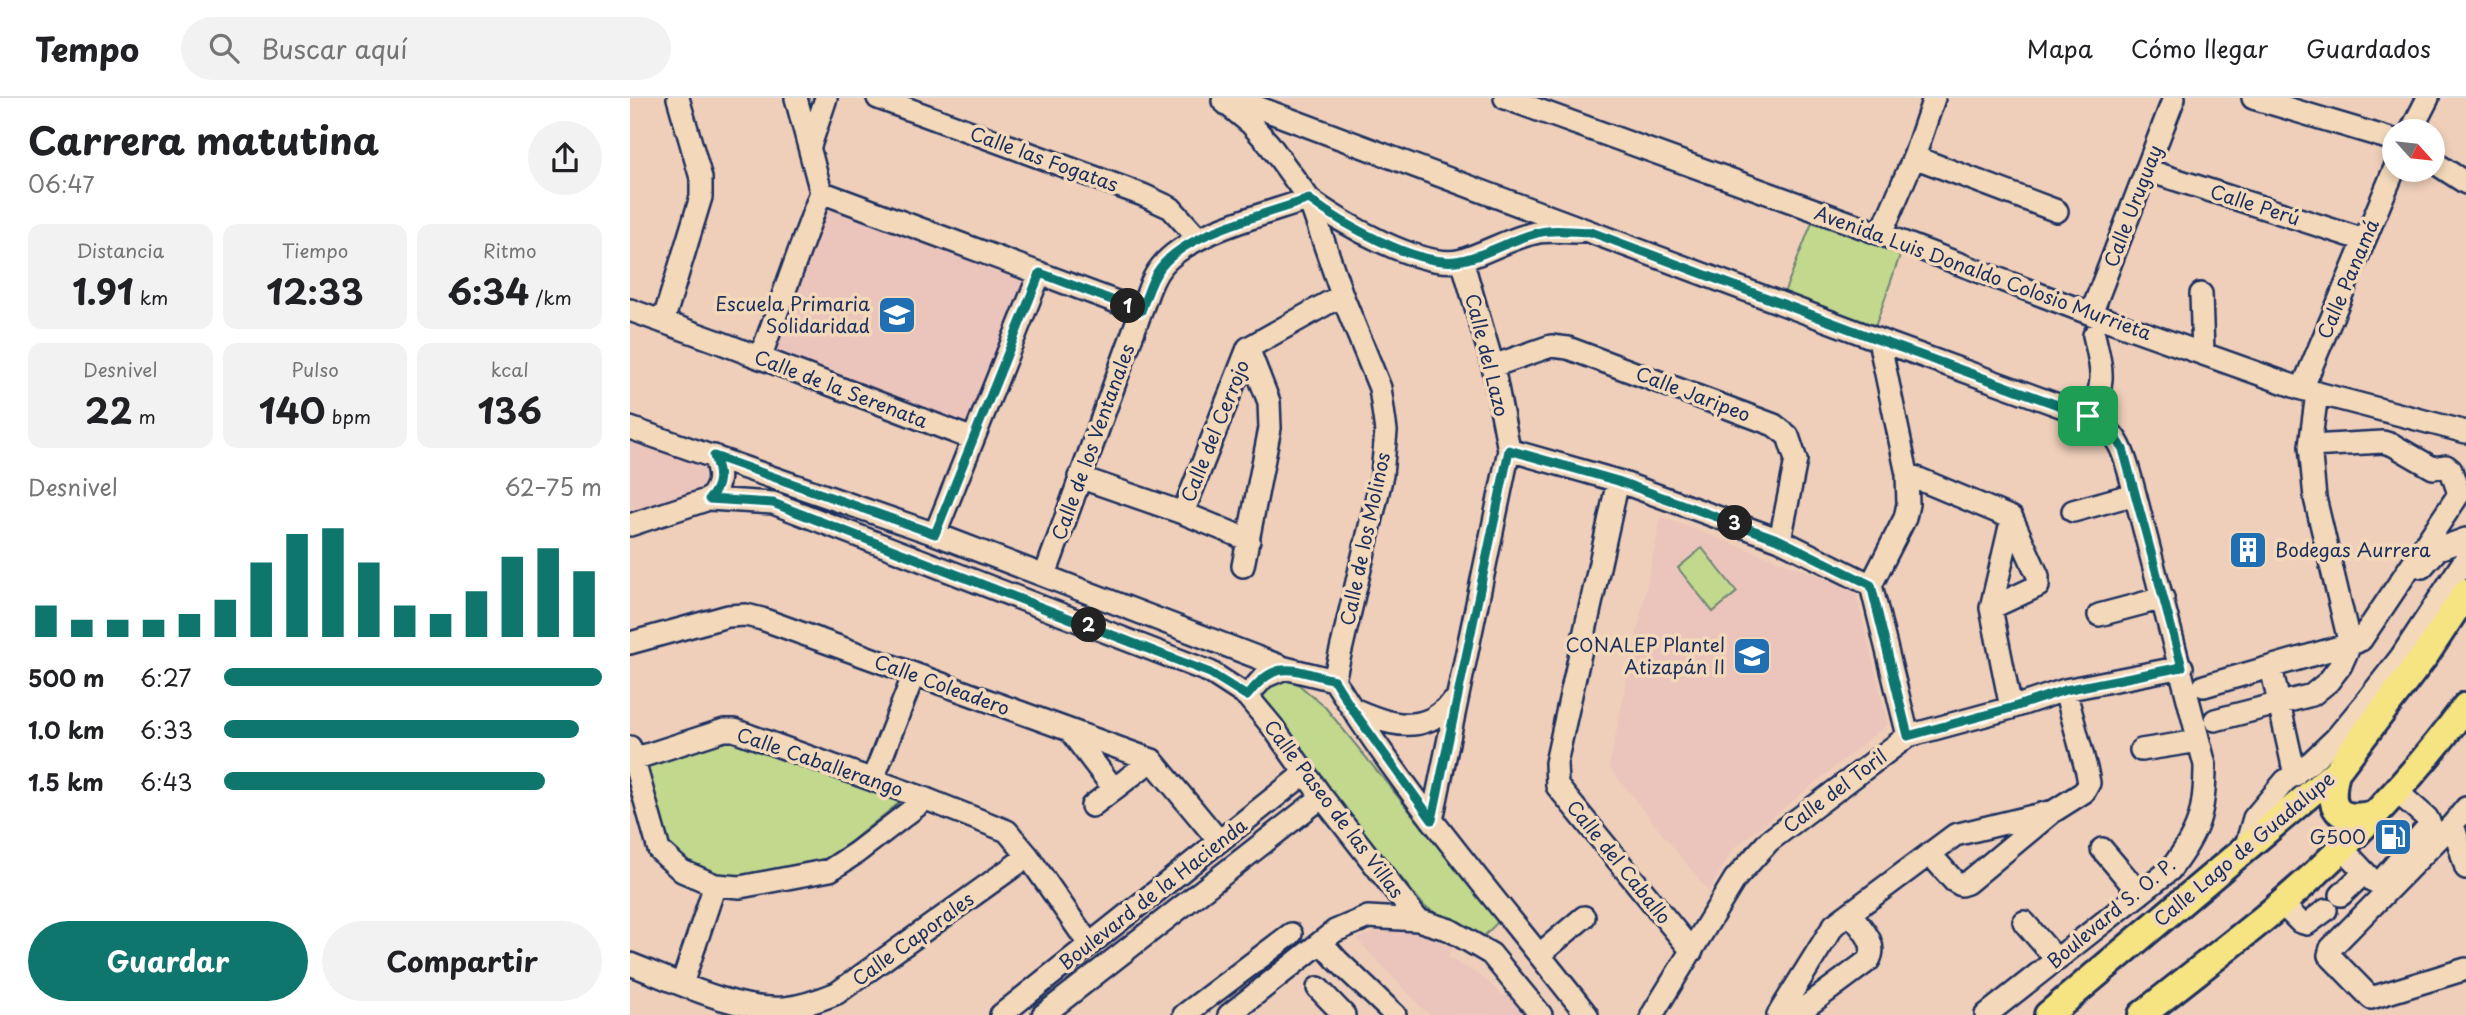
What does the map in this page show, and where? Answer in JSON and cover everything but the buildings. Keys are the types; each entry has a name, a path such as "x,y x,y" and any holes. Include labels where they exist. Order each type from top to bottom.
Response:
{"main road":[{"name":"Calle Lago de Guadalupe","path":"2048,1015 2336,772 2426,654 2466,593"},
{"path":"2142,1015 2281,903 2341,847 2374,814 2466,706"},
{"path":"2336,772 2331,791 2332,801 2338,809 2355,818 2374,814"}],"street":[{"path":"663,321 701,197 701,178 678,98"},
{"path":"760,358 821,192 796,98"},
{"path":"810,146 827,98"},
{"name":"Calle las Fogatas","path":"878,98 1143,195 1171,208 1199,238"},
{"name":"Calle de los Molinos","path":"1220,98 1241,106 1251,124 1284,162 1309,199 1342,295 1380,388 1386,431 1382,475 1334,680"},
{"name":"Avenida Luis Donaldo Colosio Murrieta","path":"1505,98 1881,234 2093,325 2203,353 2310,391 2466,432"},
{"path":"1881,234 1914,157 1934,98"},
{"name":"Calle Uruguay","path":"2093,325 2146,170 2174,98"},
{"path":"2253,98 2382,136"},
{"path":"2417,119 2428,98"},
{"name":"Boulevard S. O. P.","path":"1241,106 2088,416 2103,423 2115,436 2123,449 2182,667 2205,765 2205,796 2199,822 2189,845 2170,870 1986,1015"},
{"path":"1914,157 2057,212"},
{"path":"2445,169 2466,183"},
{"name":"Calle Perú","path":"2146,170 2364,240"},
{"name":"Calle Panamá","path":"2356,642 2315,498 2310,446 2310,391 2364,240 2389,182"},
{"path":"821,192 1141,311"},
{"name":"Calle de los Ventanales","path":"1045,575 1141,311 1161,267 1173,254 1199,238 1309,199"},
{"name":"Calle de los Molinos","path":"1309,199 1354,228 1407,252 1440,261 1462,260 1540,232 1591,232"},
{"name":"Calle del Lazo","path":"1432,820 1509,450 1493,366 1462,260"},
{"path":"935,534 1040,273"},
{"path":"2202,294 2203,353"},
{"name":"Calle del Cerrojo","path":"1183,513 1248,348 1342,295"},
{"name":"Calle de la Serenata","path":"630,310 973,439"},
{"path":"2088,416 2101,389 2103,376 2093,325"},
{"path":"1879,340 1907,474 1908,504 1905,518 1871,585 1908,736 2065,690 2182,667"},
{"name":"Calle Jaripeo","path":"1493,366 1551,346 1568,348 1774,425 1787,436 1796,460 1780,540"},
{"name":"Calle del Cerrojo","path":"1243,566 1270,428 1269,402 1248,348"},
{"path":"630,428 935,534 1285,668 1334,680 1432,820 1587,1015"},
{"path":"2215,720 2312,695 2328,682 2459,494 2451,470 2446,466 2433,468 2393,445 2383,442 2310,446"},
{"path":"1509,450 1618,481 1780,540 1871,585"},
{"path":"709,499 720,480 720,471 714,456"},
{"path":"1907,474 2012,518 2038,576 2038,586 1991,608"},
{"name":"Calle del Cerrojo","path":"1079,477 1183,513 1249,540"},
{"name":"Calle del Caballo","path":"1618,481 1556,763 1557,786 1692,951"},
{"path":"2073,511 2135,494"},
{"name":"Calle Paseo de las Villas","path":"630,525 709,499 773,503 1210,673 1247,696 1419,920"},
{"path":"2011,708 1991,608 2012,518"},
{"path":"2204,687 2372,636 2385,625 2429,557 2438,548 2466,539"},
{"path":"2245,849 2253,818 2285,781 2336,738 2401,657 2466,558"},
{"path":"2099,615 2163,598"},
{"name":"Calle Coleadero","path":"630,643 728,616 746,615 1152,760"},
{"path":"2271,667 2295,775"},
{"path":"1247,696 1264,677 1285,668"},
{"path":"873,779 914,674"},
{"path":"1930,854 1954,881 1961,885 1968,883 2054,811 2084,792 2089,783 2065,690"},
{"path":"1352,709 1381,721 1410,725 1431,719 1456,700"},
{"name":"Calle Caballerango","path":"926,799 830,870 740,887 715,885 682,871 659,850 632,753 724,730 734,730 873,779 926,799 1007,831 1028,856 1086,939"},
{"path":"1070,731 1114,789"},
{"name":"Calle del Toril","path":"1652,1015 1735,878 1769,841 1908,736"},
{"path":"2141,750 2199,741"},
{"path":"1092,806 1152,760 1219,841"},
{"name":"Boulevard de la Hacienda","path":"1001,1015 1086,939 1219,841 1305,773"},
{"path":"2341,847 2372,881 2378,883 2382,880 2430,824 2427,818 2395,790"},
{"name":"Boulevard de la Hacienda","path":"1043,1015 1322,797"},
{"path":"1778,1015 1834,925 1955,835 2054,811"},
{"path":"2460,816 2466,868"},
{"path":"2460,816 2331,948 2329,954 2371,998 2466,969"},
{"path":"2102,849 2140,894"},
{"name":"Calle Caporales","path":"630,964 711,996 758,1006 783,1008 812,1004 837,993 1028,856"},
{"path":"2281,903 2300,922 2307,924 2364,873"},
{"path":"682,984 715,885"},
{"path":"1796,1015 1870,960 1874,953 1872,943 1850,913"},
{"path":"1230,1015 1335,931 1368,917 1419,920 1450,930 1491,954 1541,1015"},
{"path":"1540,954 1584,917"},
{"path":"2024,922 2057,960"},
{"path":"1491,954 1519,928"},
{"path":"1184,1015 1291,934"},
{"path":"1321,942 1395,1015"},
{"path":"1242,971 1259,992"},
{"path":"1318,988 1344,1015"}],"shaded area":[{"name":"Escuela Primaria Solidaridad","path":"825,204 1024,280 968,426 769,351"},
{"path":"630,436 703,462 705,494 630,518"},
{"name":"CONALEP Plantel Atizapán II","path":"1661,517 1855,589 1888,724 1733,849 1709,892 1609,767"},
{"path":"1396,930 1417,932 1453,947 1447,957 1484,978 1503,996 1508,993 1530,1015 1429,1015 1357,939 1373,933"}],"green space":[{"path":"1813,220 1900,255 1875,327 1784,293"},
{"path":"1702,548 1737,592 1713,612 1678,568"},
{"path":"1291,678 1325,707 1499,921 1483,937 1425,907 1339,803 1257,694 1268,680"},
{"path":"729,734 904,799 830,858 722,879 684,866 663,847 642,760"}],"place":[{"name":"Escuela Primaria Solidaridad","path":"897,315"},
{"name":"Bodegas Aurrera","path":"2248,550"},
{"name":"CONALEP Plantel Atizapán II","path":"1752,656"},
{"name":"G500","path":"2393,837"}],"route":[{"path":"1309,199 1354,228 1407,252 1440,261 1462,260 1540,232 1591,232 2088,416 2103,423 2123,449 2182,667 2065,690 1908,736 1871,585 1780,540 1618,481 1509,450 1432,820 1334,680 1285,668 1264,677 1247,696 1227,681 1210,673 773,503 709,499 720,480 720,471 714,456 935,534 1040,273 1141,311 1152,282 1173,254 1199,238 1309,199"}]}
